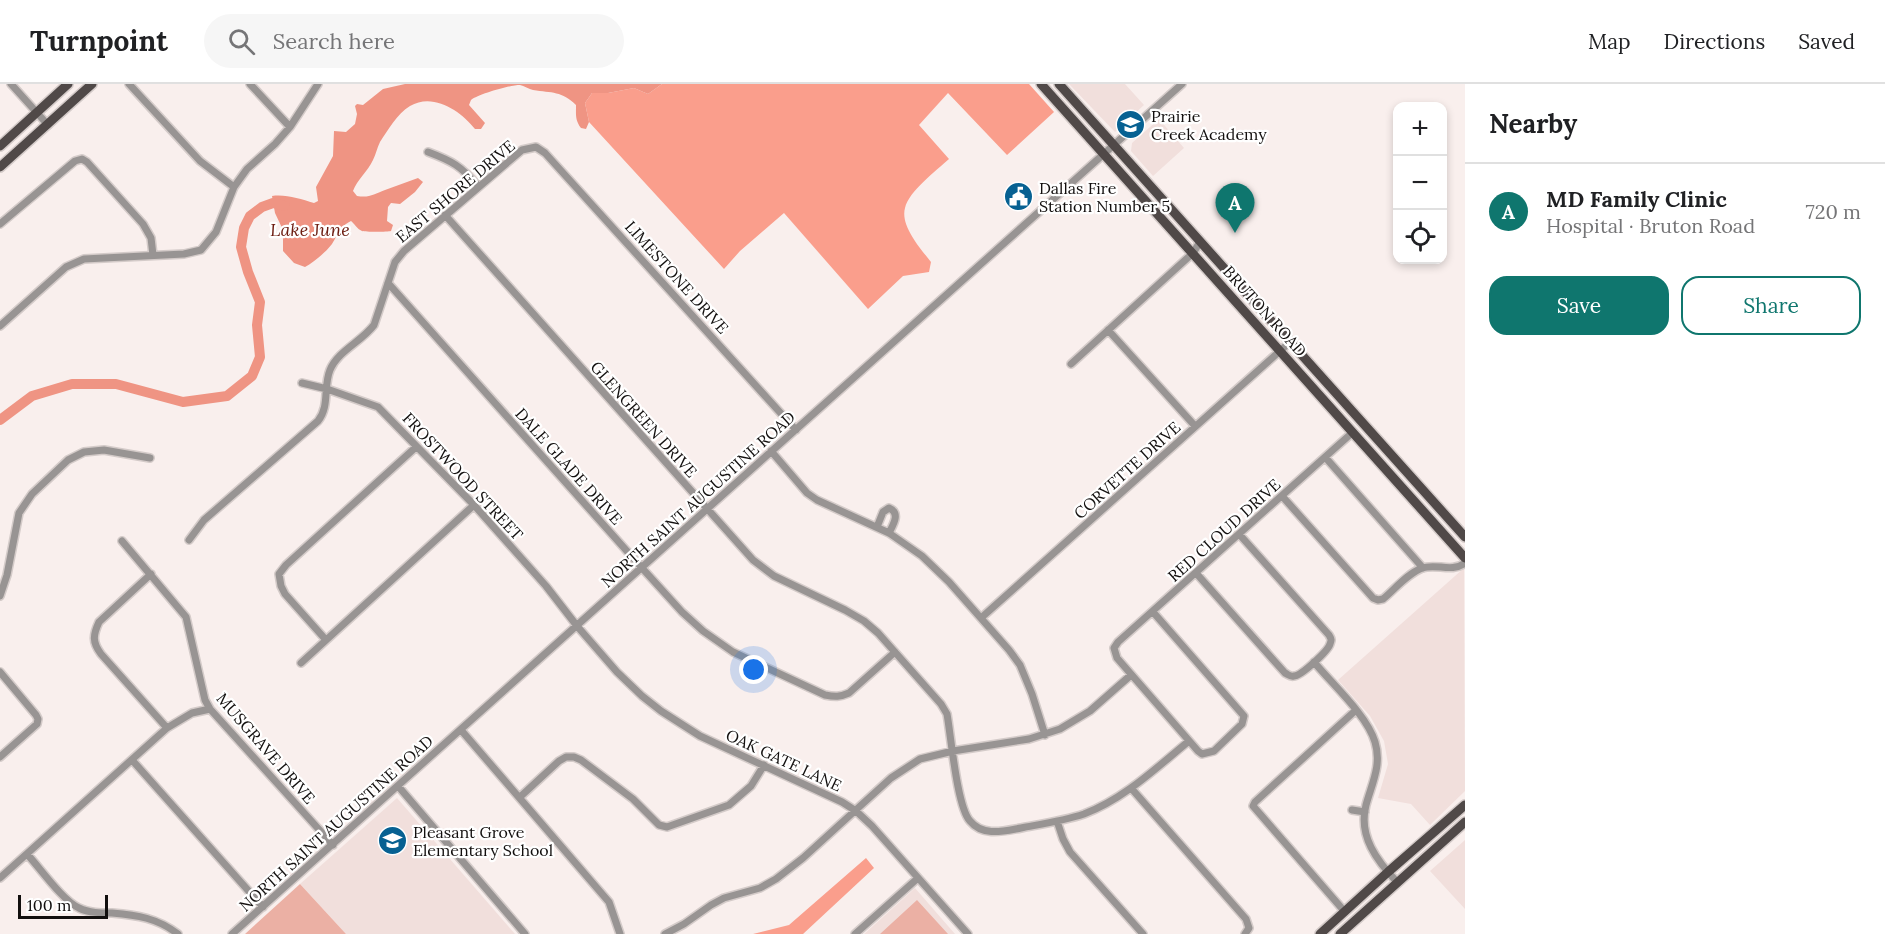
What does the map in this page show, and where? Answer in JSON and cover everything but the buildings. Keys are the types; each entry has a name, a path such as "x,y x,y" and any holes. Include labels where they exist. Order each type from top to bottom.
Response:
{"main road":[{"path":"0,146 68,84"},
{"path":"0,167 92,84"},
{"name":"BRUTON ROAD","path":"1041,84 1465,558"},
{"name":"BRUTON ROAD","path":"1059,84 1465,537"},
{"path":"1334,410 1343,401"},
{"path":"1353,432 1362,423"},
{"path":"1404,490 1414,480"},
{"path":"1320,934 1465,805"},
{"path":"1340,934 1465,822"}],"street":[{"path":"11,84 48,125"},
{"path":"129,84 200,161 234,187"},
{"path":"249,84 290,127"},
{"path":"0,327 66,267 84,258 184,254 201,250 216,232 234,187 247,169 290,127 318,84"},
{"name":"NORTH SAINT AUGUSTINE ROAD","path":"232,934 1182,84"},
{"name":"EAST SHORE DRIVE","path":"189,540 204,520 318,421 323,414 329,371 336,360 374,326 395,262 404,251 522,150 536,147"},
{"name":"LIMESTONE DRIVE","path":"536,147 562,171 796,430"},
{"path":"428,152 452,161 464,170 478,186"},
{"path":"0,224 75,161 82,159 143,224 150,238 153,255"},
{"name":"GLENGREEN DRIVE","path":"445,215 738,546 774,576 845,609 864,621 878,633 941,704 947,714 964,812 980,830 996,833 1057,821 1093,810 1131,789 1189,741"},
{"path":"1071,364 1193,253 1200,242"},
{"name":"DALE GLADE DRIVE","path":"388,283 642,568 703,632 733,652 825,695 841,697 849,693 895,652"},
{"path":"1108,330 1195,426"},
{"name":"CORVETTE DRIVE","path":"981,618 1290,342"},
{"name":"FROSTWOOD STREET","path":"302,383 327,389 378,407 474,505 546,586 577,626"},
{"name":"RED CLOUD DRIVE","path":"1131,675 1117,658 1114,648 1118,642 1353,432"},
{"path":"326,640 285,594 279,574 286,565 416,447"},
{"path":"0,596 7,575 19,513 32,494 68,460 84,452 104,450 150,458"},
{"path":"771,451 807,493 817,500 889,533 933,566 1020,665 1045,735"},
{"path":"1325,457 1423,568"},
{"path":"1282,496 1373,598 1378,600 1383,599 1411,574 1423,568 1454,568 1465,563"},
{"path":"301,663 474,505"},
{"path":"877,527 883,512 890,508 896,518 889,533"},
{"path":"1196,573 1286,673 1293,677 1298,676 1314,662 1330,645 1329,635 1239,534"},
{"name":"MUSGRAVE DRIVE","path":"122,541 186,616 205,700 210,709 333,844"},
{"path":"150,574 99,622 93,640 101,654 167,728"},
{"path":"666,934 724,898 760,888 776,879 907,766 930,756 1045,735 1060,729 1090,711 1131,675 1202,754 1214,752 1242,724 1244,716 1153,612"},
{"name":"OAK GATE LANE","path":"577,626 616,672 661,711 700,736 823,791 856,811 968,934"},
{"path":"1314,662 1369,727 1377,752 1377,773 1365,812 1367,840 1378,861 1397,882"},
{"path":"0,672 38,719 37,724 0,757"},
{"path":"0,878 167,728 192,712 210,709"},
{"path":"1345,912 1253,806 1356,710"},
{"path":"461,730 609,902 620,934"},
{"path":"520,797 559,761 566,757 574,757 620,788 659,825 667,827 729,805 752,786 764,765"},
{"path":"132,760 263,907"},
{"path":"398,786 525,934"},
{"path":"1131,789 1246,919 1249,928 1245,934"},
{"path":"1352,810 1365,812"},
{"path":"1057,821 1070,852 1143,934"},
{"path":"27,854 67,899 78,908 92,912 134,915 154,920 178,934"},
{"path":"855,934 918,878"}],"shaded area":[{"path":"662,84 1029,84 1054,112 1007,155 948,93 919,125 949,159 917,188 905,208 904,215 908,230 931,262 929,272 903,276 868,309 784,213 740,251 724,269 589,122 585,103 592,93 608,93 634,88 648,94"},
{"path":"1069,84 1125,84 1144,105 1115,132"},
{"path":"1159,119 1184,148 1153,176 1131,151 1132,143"},
{"path":"1464,568 1465,791 1430,825 1411,804 1378,798 1388,764 1384,741 1370,716 1338,680"},
{"name":"Pleasant Grove Elementary School","path":"397,798 515,934 346,934 300,884"},
{"path":"1465,840 1465,909 1430,871"},
{"path":"866,858 874,868 803,934 753,934 789,925"},
{"path":"300,884 346,934 245,934"},
{"path":"915,888 955,934 864,934"},
{"path":"917,900 948,934 880,934"}],"water":[{"name":"Lake June","path":"405,84 662,84 648,94 634,88 608,93 592,93 585,103 589,122 586,129 581,128 578,122 576,105 566,97 520,85 495,90 471,100 469,105 485,123 481,129 475,129 454,110 437,102 419,102 410,106 390,127 380,142 371,164 353,191 357,196 365,196 418,178 423,182 400,204 391,203 388,207 387,221 393,225 391,231 362,231 351,221 341,228 332,244 316,260 305,267 294,263 283,251 283,230 275,213 272,196 288,196 314,203 318,201 316,187 333,156 334,131 346,132 355,124 357,104 363,105 383,89"}],"waterway":[{"path":"0,420 32,396 72,384 116,384 183,402 227,396 252,376 260,357 257,325 260,302 241,247 244,228 250,216 262,207 273,203 285,206"}],"place":[{"name":"Prairie Creek Academy","path":"1130,125"},
{"name":"Dallas Fire Station Number 5","path":"1018,197"},
{"name":"MD Family Clinic","path":"1235,233"},
{"name":"Pleasant Grove Elementary School","path":"392,841"}]}
